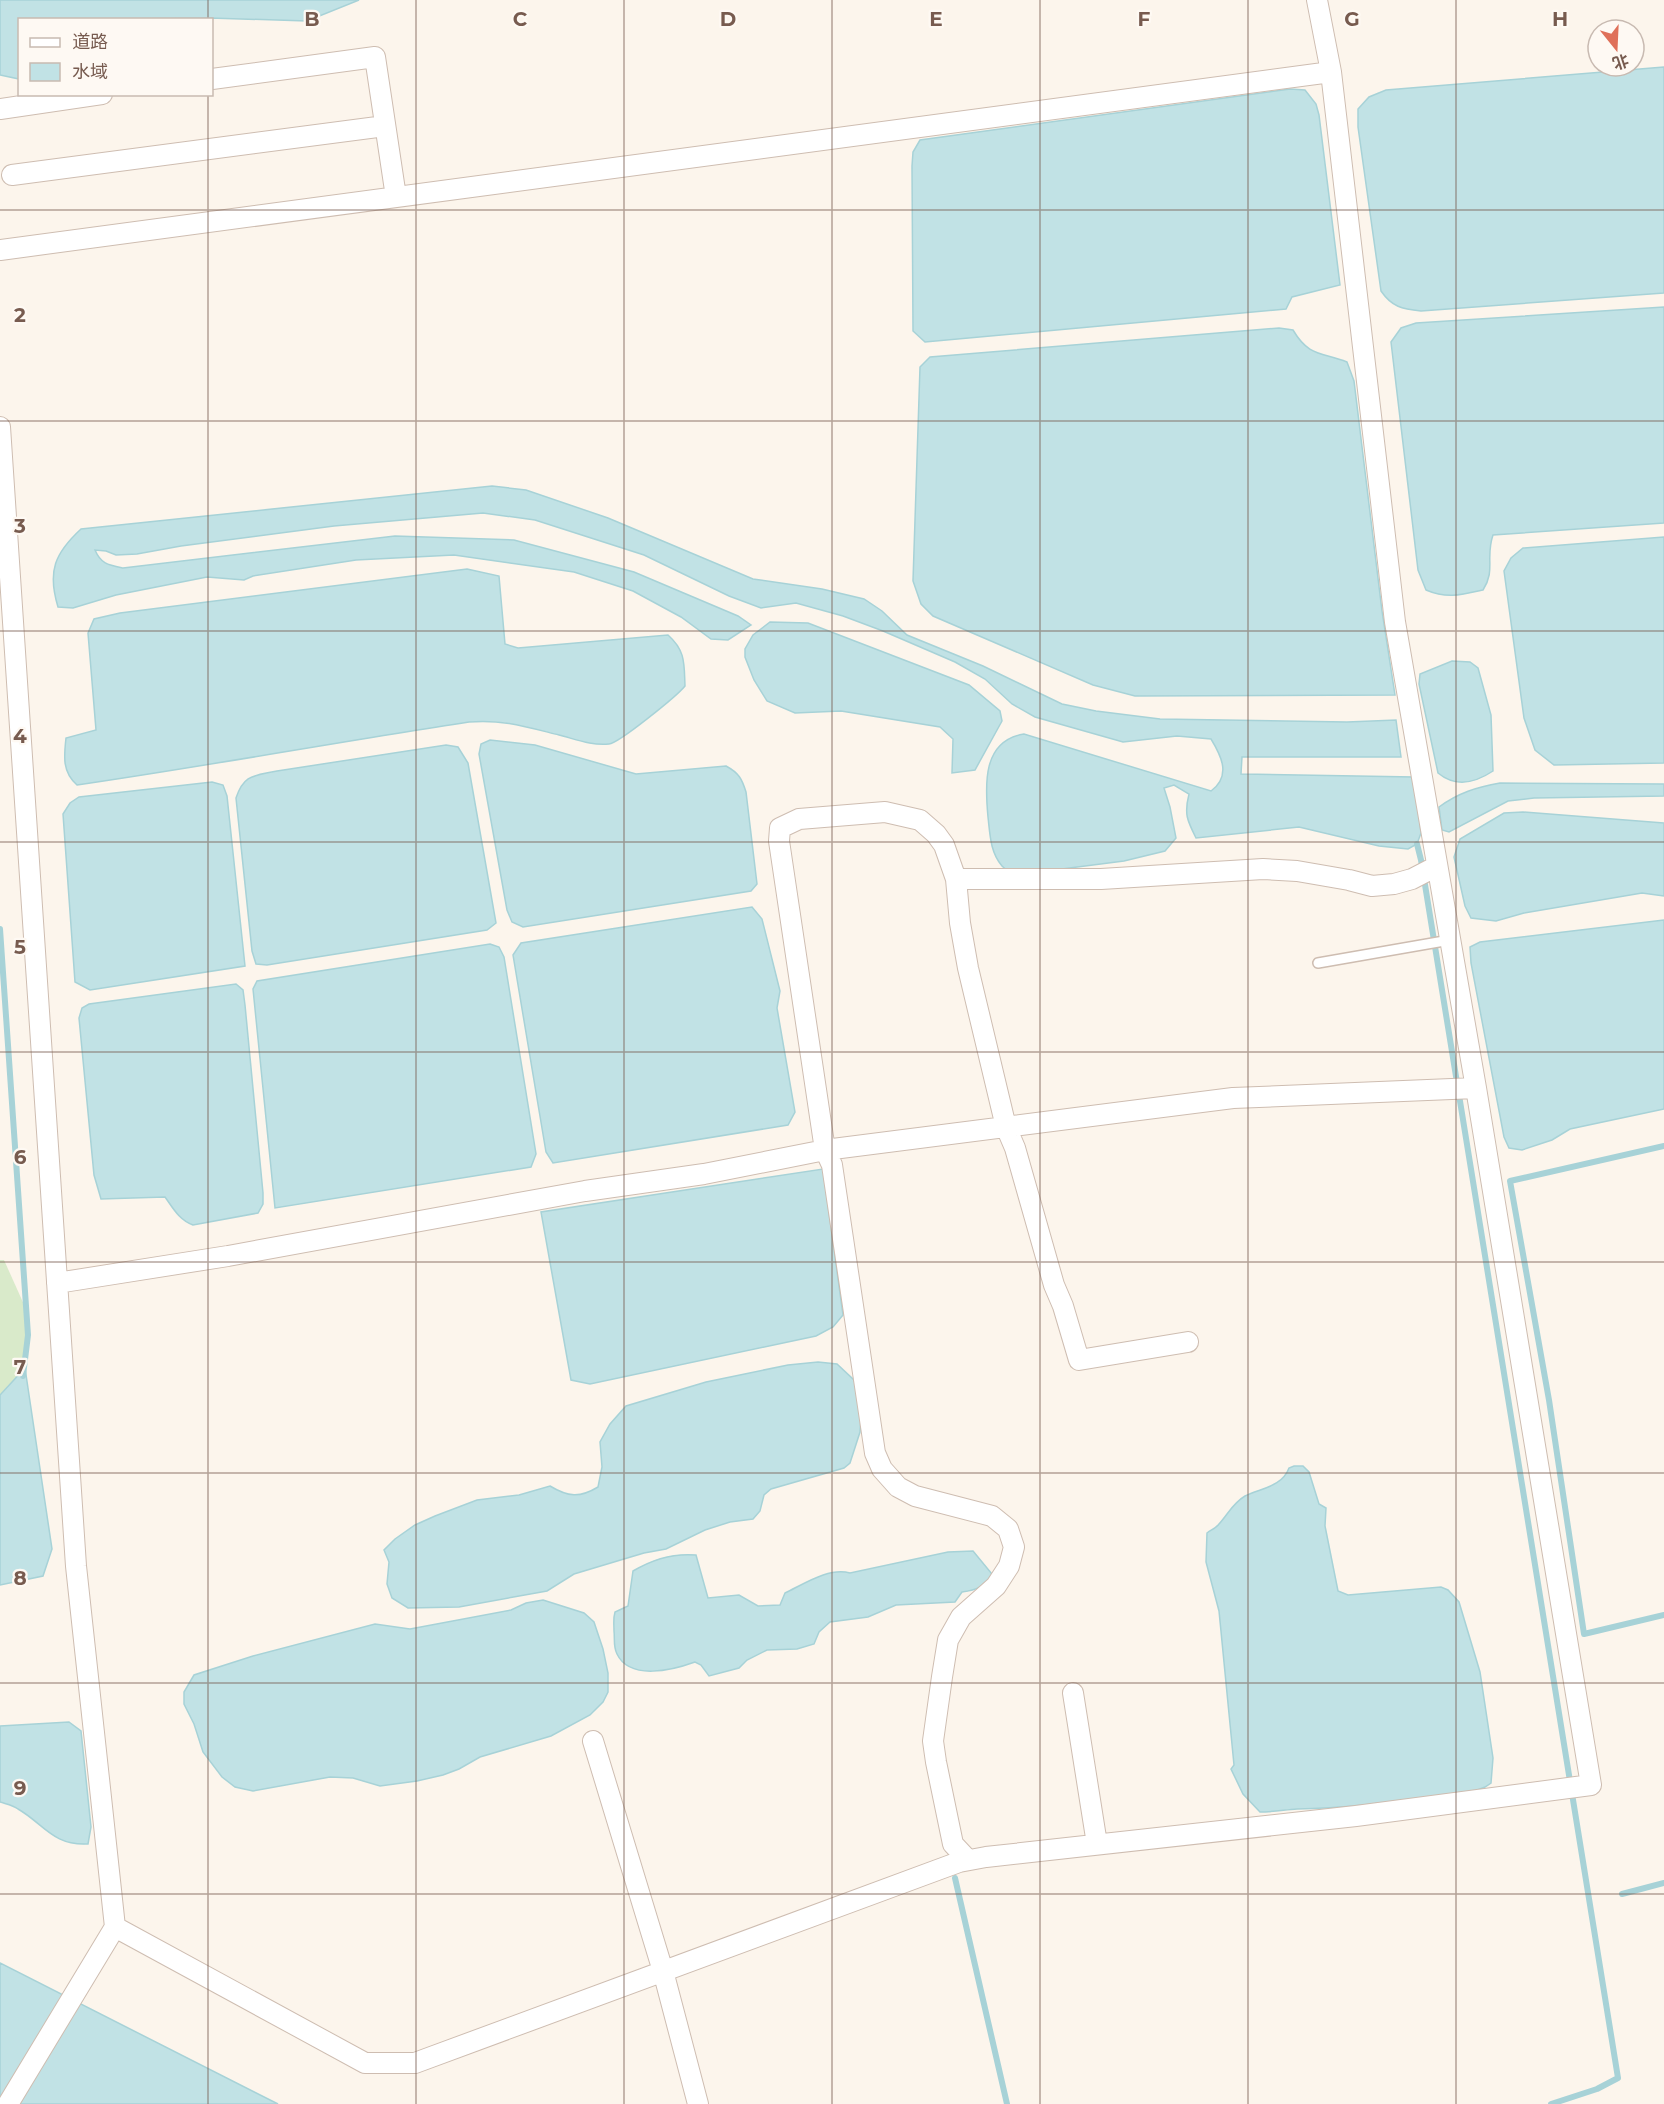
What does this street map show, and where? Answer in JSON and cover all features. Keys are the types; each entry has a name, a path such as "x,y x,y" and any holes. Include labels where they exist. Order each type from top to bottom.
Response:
{"street":[{"path":"115,1927 365,2063 414,2063 969,1860 1356,1816 1591,1785 1476,1088 1395,622 1331,72 1317,0"},
{"path":"213,79 375,57 396,197"},
{"path":"0,250 1331,72"},
{"path":"0,109 88,96"},
{"path":"12,175 385,126"},
{"path":"0,427 76,1566 115,1927 8,2104"},
{"path":"969,1860 953,1845 936,1762 933,1741 942,1677 948,1640 961,1617 996,1586 1009,1566 1014,1547 1008,1529 992,1516 915,1496 898,1486 882,1469 875,1453 832,1165 825,1150 779,841 780,828 799,819 885,812 920,820 936,834 944,845 956,879 960,923 968,968 1006,1127 1015,1148 1054,1285 1063,1306 1079,1360 1188,1341"},
{"path":"956,879 1101,879 1263,869 1297,871 1372,886 1394,884 1412,879 1437,866"},
{"path":"57,1283 228,1256 585,1191 704,1174 825,1150 1233,1098 1476,1088"},
{"path":"1073,1693 1098,1844"},
{"path":"593,1741 663,1971 698,2104"}],"lane":[{"path":"1318,963 1450,940"}],"green space":[{"path":"0,1260 4,1260 26,1309 25,1368 0,1395"}],"water":[{"path":"0,0 359,0 307,21 213,18 18,18 18,79 0,75"},
{"path":"1664,67 1664,293 1421,311 1398,306 1389,301 1381,291 1358,127 1358,109 1369,97 1386,90 1586,73 1586,78 1646,78 1646,68"},
{"path":"1290,89 1305,90 1316,104 1319,115 1340,285 1292,297 1286,309 925,342 913,331 912,166 913,152 920,140"},
{"path":"1664,307 1664,523 1493,535 1489,576 1483,590 1461,595 1447,595 1426,590 1418,570 1391,342 1401,328 1416,323"},
{"path":"1279,328 1293,330 1305,345 1316,352 1347,362 1354,381 1382,611 1395,695 1135,696 1093,685 933,616 921,604 913,581 920,367 930,357"},
{"path":"492,486 526,490 608,518 753,579 822,589 864,599 882,611 907,635 983,666 1062,704 1160,719 1347,722 1396,720 1401,757 1242,757 1241,774 1414,777 1421,833 1417,844 1408,849 1379,846 1299,827 1196,838 1187,817 1189,794 1174,785 1164,788 1176,838 1165,851 1124,861 1023,874 1014,873 1004,868 993,849 986,792 989,766 993,755 1000,745 1010,738 1024,734 1211,791 1221,779 1223,766 1211,739 1177,736 1123,742 1035,717 1012,704 985,679 955,662 883,631 843,616 796,603 761,608 729,596 644,555 535,520 483,513 334,526 137,554 116,555 95,550 106,563 123,568 395,536 514,540 634,572 738,616 751,625 728,640 711,639 681,617 633,591 574,572 454,555 356,560 253,576 244,580 207,577 116,595 73,608 58,607 53,583 56,564 65,546 81,529"},
{"path":"1664,537 1664,763 1554,765 1535,750 1524,718 1504,571 1511,558 1523,548"},
{"path":"467,569 499,576 505,644 518,648 668,635 681,652 685,686 648,718 609,744 590,743 514,724 469,722 77,785 69,775 65,757 66,738 96,730 88,633 94,619 120,613"},
{"path":"770,622 808,623 969,685 1000,711 1002,721 975,770 952,773 953,739 940,727 841,711 795,713 767,701 754,680 745,657 745,649 753,635"},
{"path":"1452,661 1470,662 1478,668 1491,715 1493,771 1466,782 1452,781 1438,773 1419,684 1420,674"},
{"path":"490,740 535,745 636,774 726,766 739,777 746,792 757,884 751,891 523,927 512,922 507,910 479,754 481,744"},
{"path":"446,745 458,747 468,763 496,923 487,930 267,965 256,964 252,951 236,798 246,780 256,775 277,771"},
{"path":"212,782 223,785 227,796 245,966 90,990 75,982 63,814 70,803 79,797"},
{"path":"1500,783 1664,784 1664,796 1534,798 1508,801 1449,832 1442,830 1439,807 1468,791"},
{"path":"1523,812 1664,823 1664,896 1642,893 1524,913 1496,921 1471,918 1465,906 1454,857 1460,839 1504,813"},
{"path":"752,907 762,919 780,991 777,1008 795,1112 788,1125 553,1163 546,1152 513,955 521,943"},
{"path":"1664,920 1664,1109 1570,1129 1552,1140 1522,1150 1509,1148 1504,1137 1471,963 1470,947 1480,942"},
{"path":"490,944 499,947 504,957 536,1154 531,1167 275,1208 253,989 257,981"},
{"path":"236,984 243,990 245,1005 263,1193 263,1204 258,1213 193,1225 180,1217 165,1197 101,1199 94,1175 79,1018 82,1008 89,1004"},
{"path":"823,1169 843,1315 833,1327 816,1336 590,1384 571,1380 541,1212"},
{"path":"818,1362 837,1364 854,1380 862,1402 860,1432 850,1463 844,1468 771,1489 764,1495 760,1511 753,1519 730,1522 705,1530 666,1549 644,1553 574,1574 547,1591 459,1607 408,1608 392,1598 387,1584 389,1562 384,1550 415,1525 477,1500 519,1495 550,1486 574,1495 598,1487 602,1467 600,1442 610,1424 626,1406 706,1382 788,1365"},
{"path":"25,1368 52,1549 43,1576 0,1585 0,1395"},
{"path":"1303,1466 1309,1472 1319,1504 1326,1508 1325,1526 1338,1591 1348,1595 1441,1587 1448,1590 1459,1602 1480,1672 1493,1758 1491,1783 1485,1787 1472,1792 1384,1803 1265,1812 1260,1812 1243,1794 1231,1769 1234,1765 1219,1611 1206,1562 1207,1533 1218,1525 1241,1499 1276,1483 1289,1468"},
{"path":"973,1551 992,1574 980,1587 962,1592 955,1602 896,1605 868,1617 830,1622 819,1632 814,1644 797,1649 767,1650 747,1660 739,1668 709,1676 701,1665 695,1662 664,1670 642,1671 623,1662 616,1651 614,1614 628,1606 633,1571 663,1558 696,1555 708,1598 739,1595 758,1606 780,1605 785,1593 825,1574 850,1573 948,1552"},
{"path":"543,1600 584,1613 594,1622 608,1673 608,1692 603,1702 590,1715 551,1736 480,1757 443,1775 380,1786 353,1778 330,1777 253,1791 235,1787 222,1777 203,1752 194,1724 184,1704 184,1692 194,1675 253,1656 375,1624 410,1629 511,1610 526,1603"},
{"path":"69,1722 81,1731 91,1827 88,1844 76,1844 57,1838 16,1808 0,1802 0,1726"},
{"path":"0,1963 278,2104 0,2104"}],"waterway":[{"path":"1417,844 1618,2078 1597,2089 1551,2104"},
{"path":"0,929 28,1335 23,1376"},
{"path":"1664,1146 1510,1181 1549,1400 1584,1634 1664,1615"},
{"path":"955,1878 1007,2104"},
{"path":"1622,1894 1664,1883"}]}
